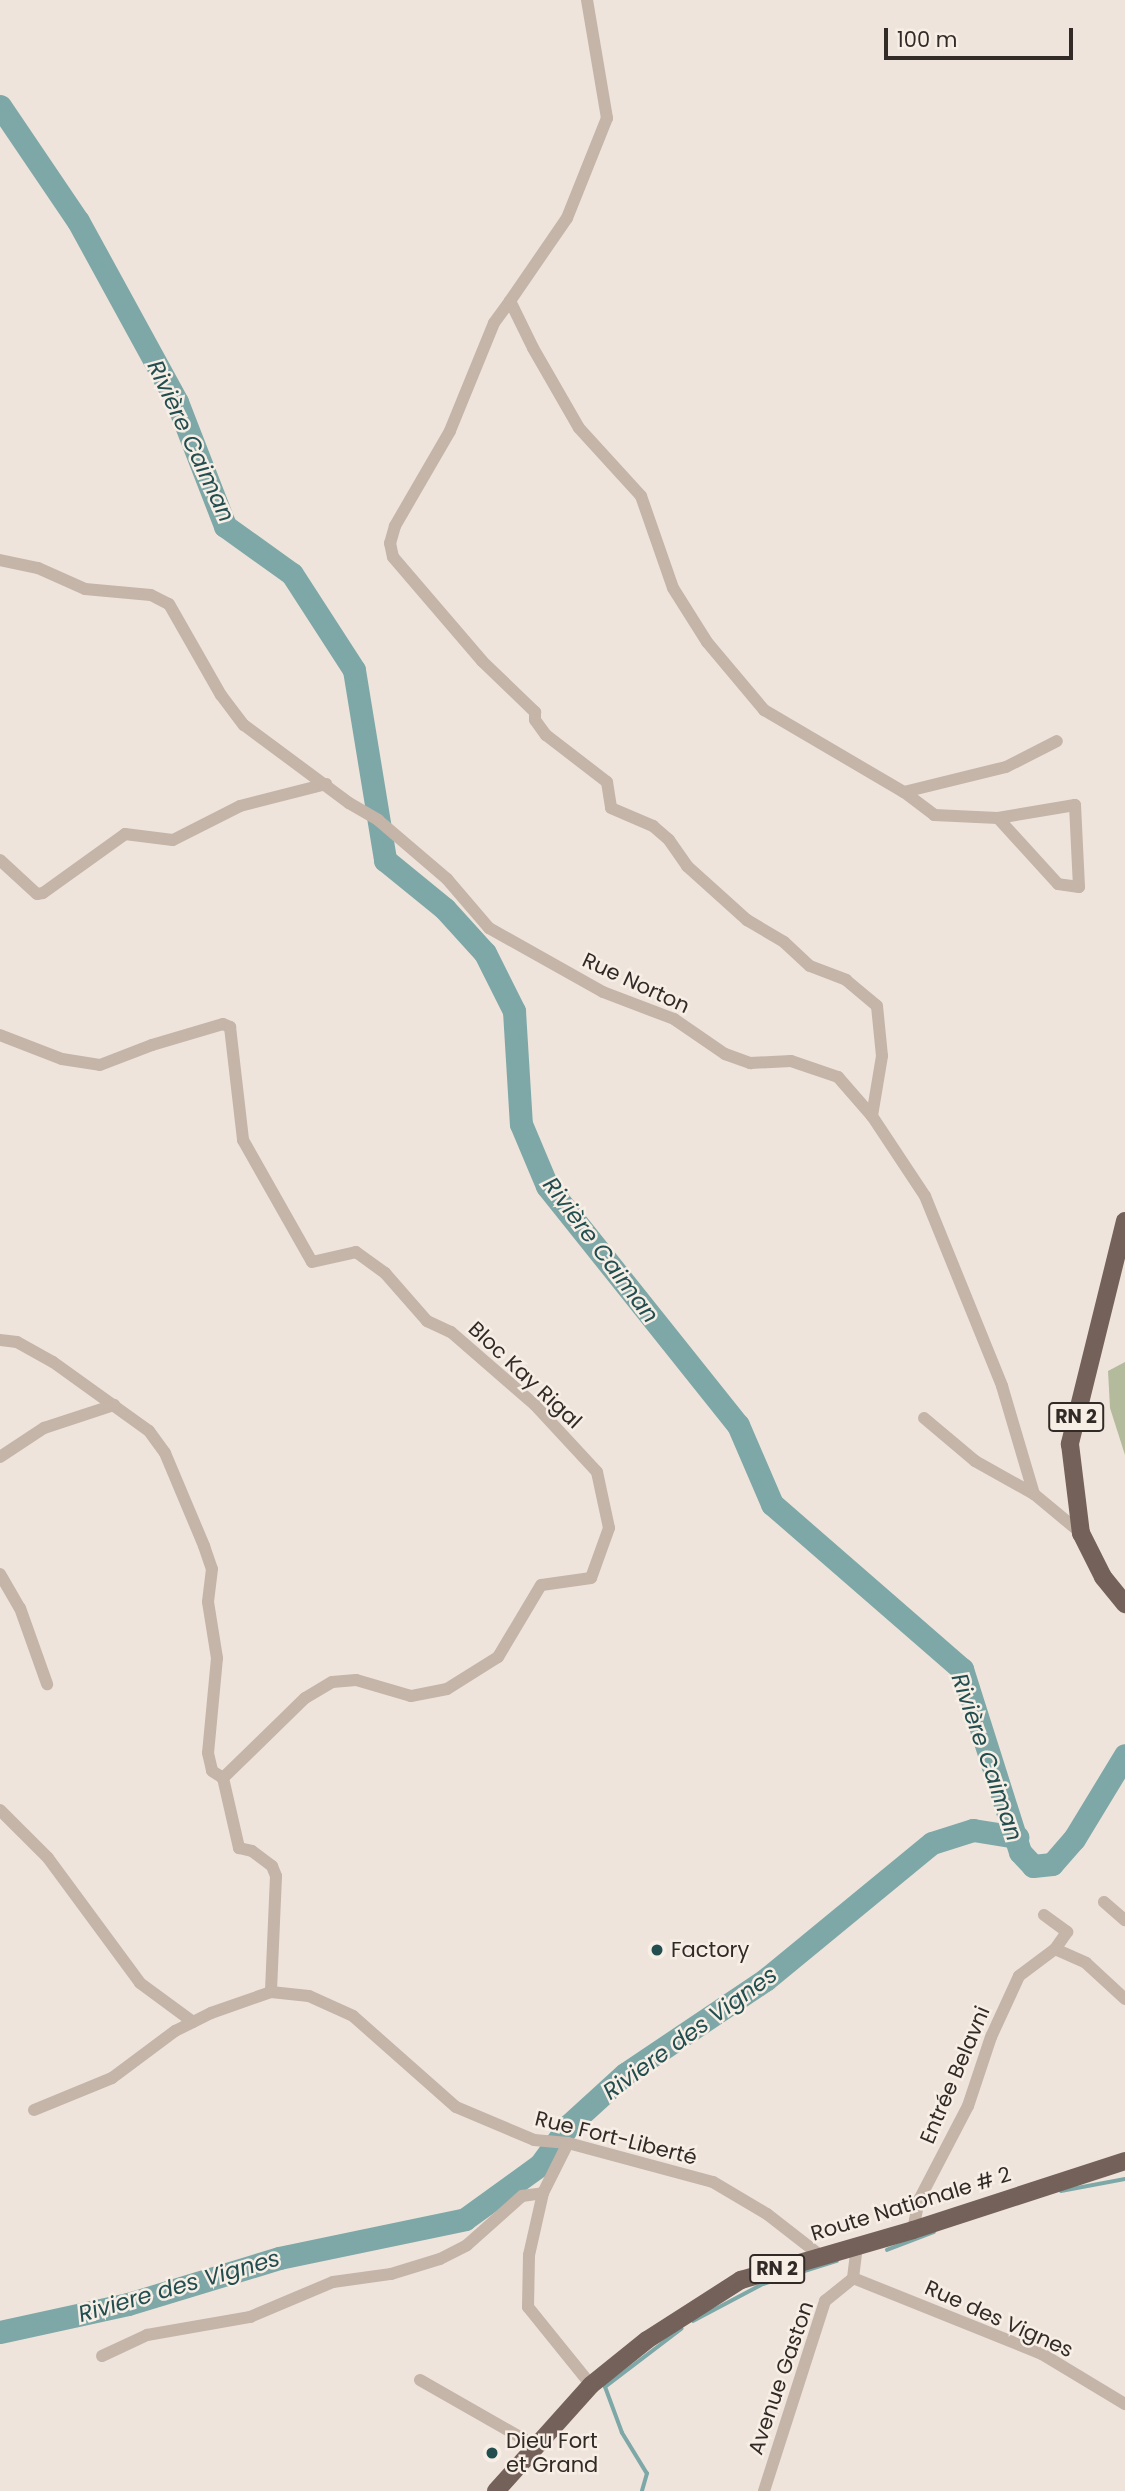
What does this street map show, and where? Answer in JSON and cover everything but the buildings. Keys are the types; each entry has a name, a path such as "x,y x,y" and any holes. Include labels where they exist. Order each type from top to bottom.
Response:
{"main road":[{"name":"RN 2","path":"1125,1221 1070,1444 1081,1533 1103,1577 1125,1604"},
{"name":"Route Nationale # 2","path":"496,2491 534,2445 591,2385 656,2333 741,2280 914,2231 1125,2161"}],"street":[{"path":"587,0 607,118 567,218 489,334 450,431 395,526 390,543 393,556 482,661 535,712 535,720 546,735 607,782 611,808 653,826 670,840 687,866 747,920 784,942 810,966 846,980 877,1006 882,1056 872,1116"},
{"path":"510,301 579,428 641,496 673,589 707,642 764,710 904,792 934,815 998,818 1075,804 1079,887 1058,884 998,818"},
{"name":"Rue Norton","path":"0,560 38,568 85,589 151,595 169,604 221,695 244,724 378,820 446,879 489,928 603,992 674,1018 725,1054 750,1063 791,1061 838,1077 872,1116 925,1196 1002,1386 1034,1494"},
{"path":"904,792 1006,768 1057,741"},
{"path":"0,860 37,894 43,893 125,834 173,840 240,806 326,784"},
{"name":"Bloc Kay Rigal","path":"0,1035 62,1059 100,1065 152,1045 223,1024 230,1027 243,1140 312,1262 356,1252 385,1273 427,1321 451,1332 535,1405 597,1472 609,1528 591,1578 541,1585 513,1639 498,1657 475,1674 447,1689 411,1696 356,1680 332,1682 305,1698 223,1778"},
{"path":"0,1340 18,1342 53,1362 149,1431 165,1453 212,1569 208,1602 216,1682 208,1753 212,1771 223,1778 239,1848 251,1851 272,1866 276,1876 271,1992"},
{"path":"0,1457 44,1428 114,1405"},
{"path":"924,1418 975,1461 1034,1494 1081,1533"},
{"path":"0,1574 20,1608 47,1684"},
{"path":"0,1810 48,1858 140,1983 192,2022"},
{"path":"1104,1902 1125,1920"},
{"path":"1044,1915 1067,1932 1055,1949 1086,1963 1125,1999"},
{"name":"Entrée Belavni","path":"914,2231 919,2200 968,2106 991,2037 1019,1976 1055,1949"},
{"name":"Rue Fort-Liberté","path":"34,2110 112,2078 192,2022 271,1992 309,1996 353,2016 456,2107 534,2140 568,2143 713,2182 767,2214 821,2256"},
{"path":"568,2143 543,2193 529,2255 528,2306 591,2385"},
{"path":"102,2356 147,2335 250,2317 333,2282 391,2274 440,2259 467,2245 522,2196 543,2193"},
{"path":"853,2278 858,2247"},
{"name":"Rue des Vignes","path":"853,2278 1042,2354 1125,2404"},
{"name":"Avenue Gaston","path":"764,2491 825,2301 853,2278"},
{"path":"420,2379 534,2445"}],"green space":[{"path":"1125,1362 1125,1455 1110,1408 1108,1371"}],"waterway":[{"name":"Rivière Caiman","path":"0,106 78,221 177,402 225,526 292,574 354,670 385,860 445,909 485,953 514,1011 521,1124 547,1186 738,1425 772,1504 962,1669 1020,1852 1033,1866 1052,1864 1074,1839 1125,1755"},
{"name":"Riviere des Vignes","path":"0,2332 128,2304 279,2258 465,2219 540,2165 569,2125 625,2074 765,1980 932,1843 973,1830 1017,1837"},
{"path":"1061,2191 1125,2179"},
{"path":"887,2250 934,2232"},
{"path":"693,2321 763,2284 837,2261"},
{"path":"642,2491 647,2474 622,2433 605,2387 681,2329"}],"place":[{"name":"Factory","path":"657,1950"},
{"name":"Dieu Fort et Grand","path":"492,2453"}]}
